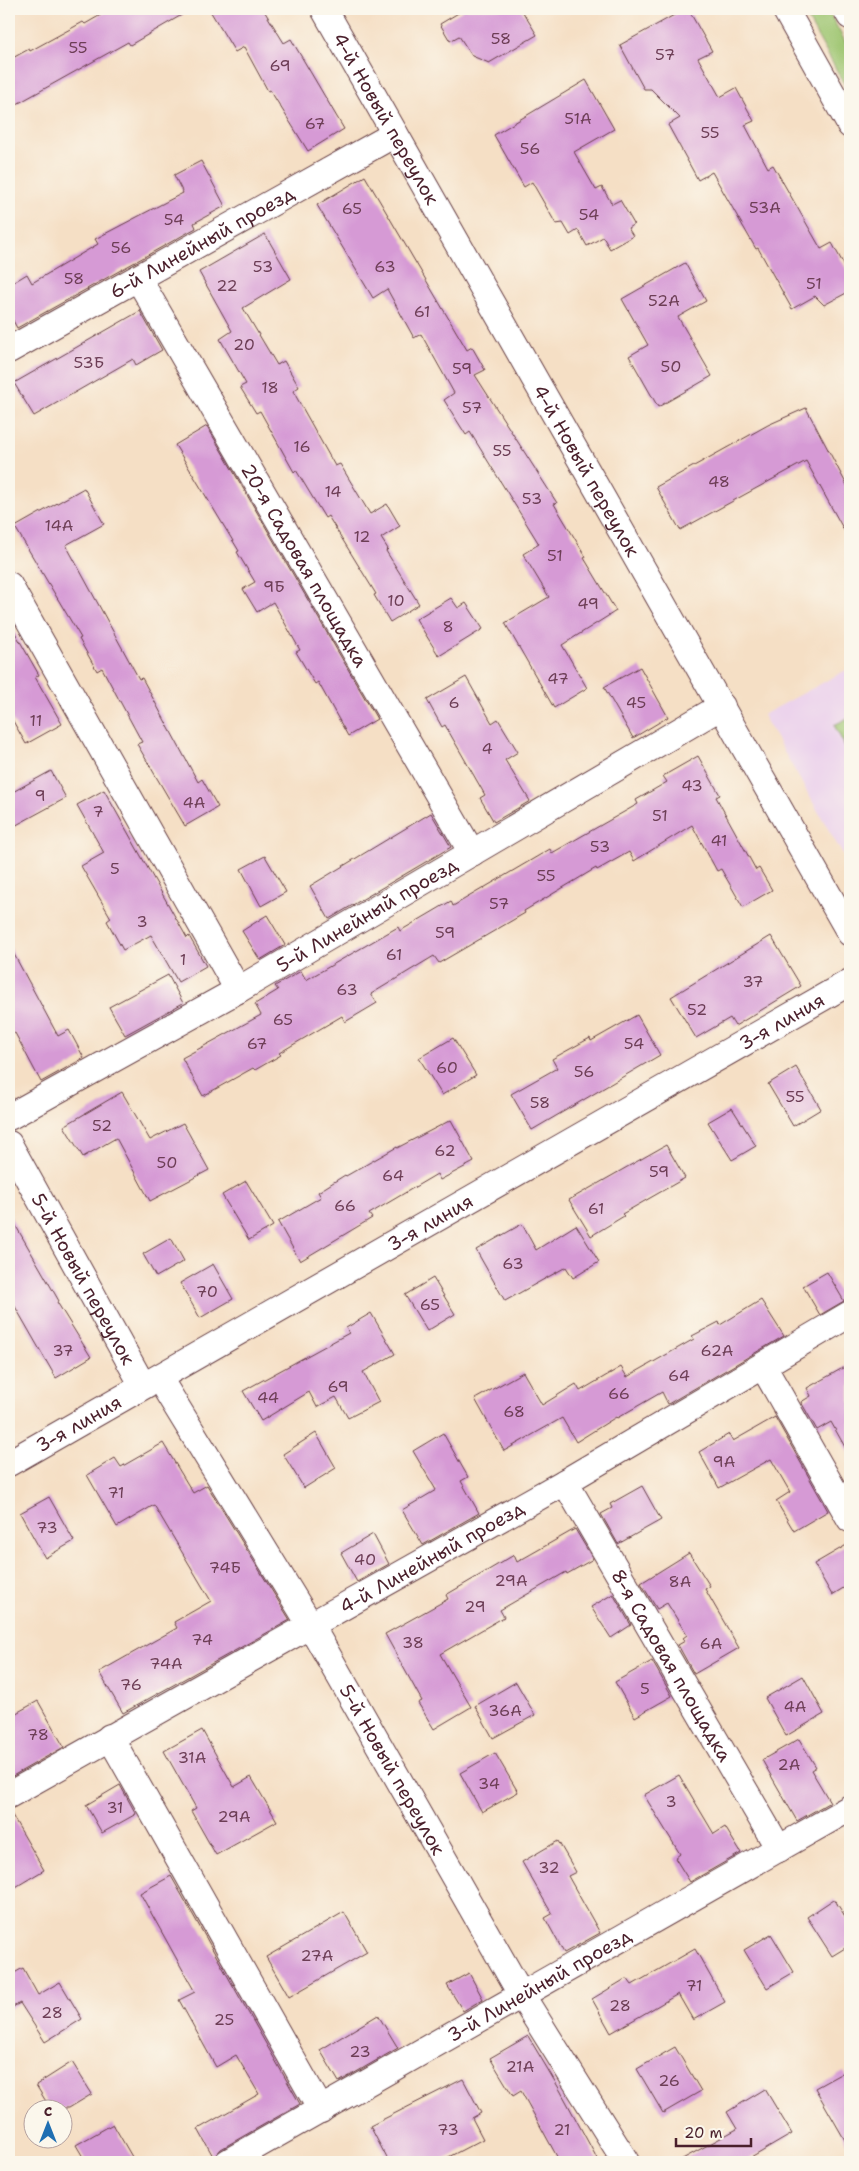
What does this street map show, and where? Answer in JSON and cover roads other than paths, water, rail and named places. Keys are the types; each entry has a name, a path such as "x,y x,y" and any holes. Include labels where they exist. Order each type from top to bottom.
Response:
{"street":[{"name":"4-й Новый переулок","path":"324,9 850,934"},
{"path":"785,9 850,125"},
{"path":"846,9 850,16"},
{"name":"6-й Линейный проезд","path":"9,350 395,134"},
{"name":"20-я Садовая площадка","path":"138,278 472,853"},
{"path":"9,585 238,990"},
{"name":"5-й Линейный проезд","path":"9,1117 238,990 722,706"},
{"name":"3-я линия","path":"9,1463 850,982"},
{"name":"5-й Новый переулок","path":"9,1144 151,1382 311,1626 522,1996 626,2162"},
{"name":"4-й Линейный проезд","path":"9,1795 565,1482 850,1314"},
{"path":"763,1366 850,1519"},
{"name":"8-я Садовая площадка","path":"565,1482 779,1849"},
{"path":"110,1737 321,2110"},
{"name":"3-й Линейный проезд","path":"228,2162 850,1808"}]}
